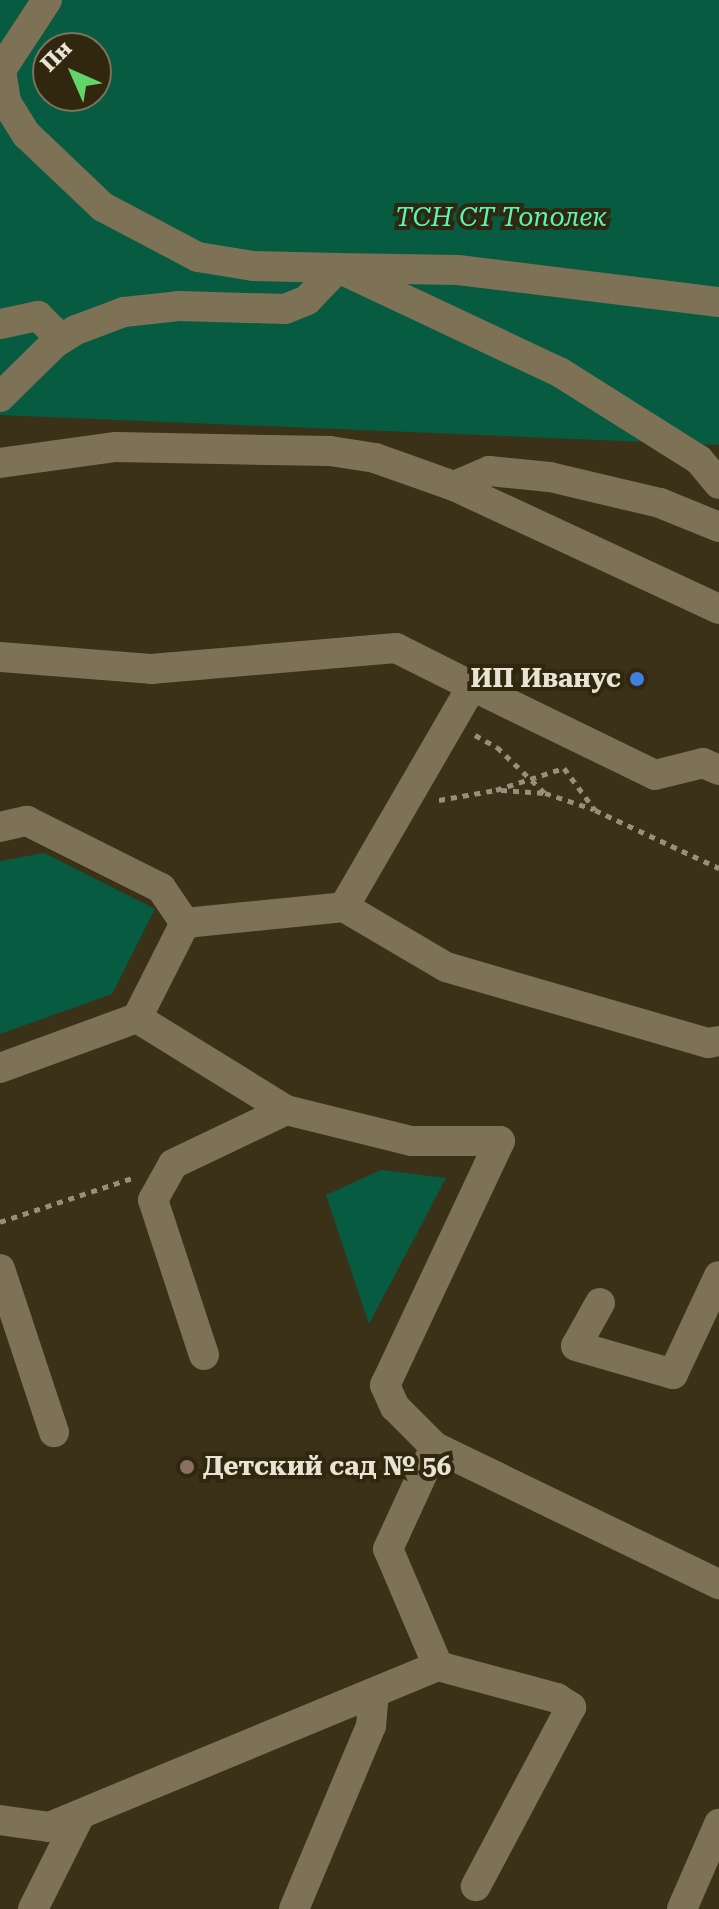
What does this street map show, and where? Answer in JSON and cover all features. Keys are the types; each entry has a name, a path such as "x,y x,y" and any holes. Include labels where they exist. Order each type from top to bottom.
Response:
{"street":[{"path":"47,0 1,70 6,102 27,135 69,178 113,213 198,257 253,266 458,270 719,302"},
{"path":"0,397 55,343 124,312 179,306 285,309 307,300 338,268"},
{"path":"338,268 561,373 699,460 719,484"},
{"path":"0,324 38,316 53,331 55,343"},
{"path":"0,463 116,447 277,447 375,458 454,486 719,609"},
{"path":"454,486 489,471 550,477 660,503 719,527"},
{"path":"0,657 151,669 396,648 655,775 703,763 719,770"},
{"path":"344,907 472,686"},
{"path":"0,827 27,821 161,888 185,923"},
{"path":"185,923 344,907 446,967 708,1043 719,1041"},
{"path":"0,1068 137,1018 185,923"},
{"path":"137,1018 286,1110 411,1141 500,1141 385,1385 395,1407 435,1447 719,1584"},
{"path":"204,1355 153,1200 173,1164 286,1110"},
{"path":"0,1269 54,1432"},
{"path":"600,1303 576,1346 673,1374 719,1276"},
{"path":"435,1447 388,1549 438,1666"},
{"path":"0,1820 49,1827 438,1666 557,1698 571,1707 476,1886"},
{"path":"294,1909 371,1726 374,1693"},
{"path":"33,1909 80,1815"},
{"path":"682,1909 719,1824"}],"path":[{"path":"457,713 475,735 497,747 533,778 545,793"},
{"path":"402,806 496,790 564,768 595,810"},
{"path":"496,790 545,793 595,810 719,868"},
{"path":"0,1222 173,1164"}],"green space":[{"name":"ТСН СТ Тополек","path":"0,0 719,0 719,445 0,415"},
{"path":"44,853 155,909 112,994 0,1034 0,861"},
{"path":"381,1170 446,1178 369,1324 326,1195"}],"place":[{"name":"ИП Иванус","path":"637,679"},
{"name":"Детский сад № 56","path":"187,1467"}]}
